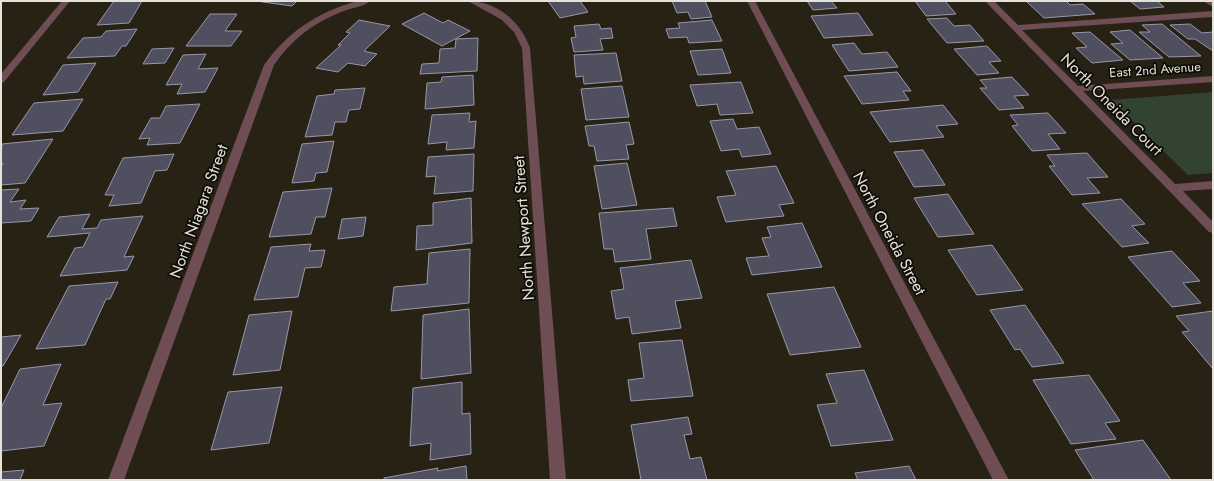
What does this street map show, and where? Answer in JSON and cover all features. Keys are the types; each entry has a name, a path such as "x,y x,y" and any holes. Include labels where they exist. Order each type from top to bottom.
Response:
{"street":[{"path":"1,80 66,1"},
{"name":"North Niagara Street","path":"116,480 269,65 286,43 310,24 340,9 366,1"},
{"name":"North Newport Street","path":"472,1 497,12 516,27 526,48 558,480"},
{"name":"North Oneida Street","path":"751,1 1001,480"},
{"name":"North Oneida Court","path":"989,1 1213,229"},
{"path":"1207,1 1213,5"},
{"path":"1015,28 1213,14"},
{"name":"East 2nd Avenue","path":"1075,89 1213,79"},
{"path":"1173,188 1213,185"}],"green space":[{"path":"1213,92 1213,173 1188,175 1111,100"}],"building":[{"path":"114,1 142,1 129,23 97,25"},
{"path":"256,1 297,1 292,6"},
{"path":"548,1 580,1 588,12 560,18"},
{"path":"672,1 705,1 712,17 691,19 688,12 677,13"},
{"path":"807,1 831,1 837,8 813,10"},
{"path":"915,1 945,1 956,14 926,16"},
{"path":"1026,1 1066,1 1070,5 1083,4 1095,14 1044,18"},
{"path":"1130,1 1157,1 1164,7 1140,9"},
{"path":"424,13 443,23 448,20 470,31 442,46 402,24"},
{"path":"858,13 873,35 824,38 811,16"},
{"path":"210,14 237,14 225,31 242,31 231,46 186,46"},
{"path":"947,18 954,26 970,25 984,41 947,43 927,19"},
{"path":"359,20 390,26 364,51 377,54 365,66 348,63 338,72 316,68 341,45 338,45 350,33 346,32"},
{"path":"712,20 722,41 689,43 687,37 669,38 666,29 680,28 678,23"},
{"path":"599,24 601,29 611,28 613,38 600,39 603,50 574,52 571,38 576,37 574,26"},
{"path":"1162,24 1201,56 1169,57 1139,32 1150,32 1142,25"},
{"path":"1190,24 1202,33 1213,32 1213,51 1195,39 1188,39 1170,25"},
{"path":"137,29 126,46 122,46 115,56 67,58 83,38 101,37 106,31"},
{"path":"1130,30 1163,58 1130,60 1111,44 1123,43 1110,32"},
{"path":"1090,32 1123,60 1092,63 1076,48 1087,47 1072,33"},
{"path":"478,38 477,71 420,74 422,64 439,63 440,49 455,48 456,39"},
{"path":"854,43 862,54 887,52 898,67 849,71 832,45"},
{"path":"987,46 1001,61 989,62 999,73 977,75 954,49"},
{"path":"174,48 165,63 143,64 152,49"},
{"path":"722,49 731,73 698,75 690,51"},
{"path":"616,53 622,81 584,84 583,76 576,77 574,55"},
{"path":"206,54 198,69 218,68 205,92 177,94 182,84 166,85 183,55"},
{"path":"96,63 78,92 43,95 63,65"},
{"path":"897,72 911,91 903,91 909,100 862,104 844,76"},
{"path":"473,75 474,105 425,109 427,83 441,82 442,77"},
{"path":"1012,77 1029,95 1014,96 1024,108 999,110 980,88 987,88 980,80"},
{"path":"741,82 753,113 720,115 717,104 697,106 690,85"},
{"path":"622,86 629,117 586,120 581,89"},
{"path":"365,88 360,109 349,110 346,122 335,122 332,135 305,137 317,96 334,94 335,90"},
{"path":"83,99 63,131 12,135 34,103"},
{"path":"200,104 180,143 147,145 150,138 139,139 151,118 160,118 166,106"},
{"path":"943,105 958,124 936,126 944,137 890,142 870,112"},
{"path":"470,113 469,122 476,121 474,148 446,150 447,142 428,144 432,115"},
{"path":"1048,113 1066,133 1048,134 1060,149 1032,151 1012,126 1018,125 1010,115"},
{"path":"733,119 737,129 759,127 771,154 742,157 739,149 721,151 710,121"},
{"path":"629,122 634,144 626,145 629,159 597,161 594,146 589,146 585,126"},
{"path":"53,139 25,183 1,185 1,167 3,163 1,163 2,144"},
{"path":"334,141 327,172 316,173 314,181 292,183 302,144"},
{"path":"923,150 945,185 914,187 894,152"},
{"path":"1087,153 1108,177 1087,178 1100,193 1072,195 1049,166 1055,166 1047,155"},
{"path":"174,154 167,170 155,171 141,203 109,206 114,195 105,195 123,158"},
{"path":"474,154 473,191 434,194 436,176 426,177 428,157"},
{"path":"627,163 637,205 602,209 594,166"},
{"path":"776,166 794,203 779,205 784,216 726,222 717,197 736,195 726,171"},
{"path":"332,188 325,217 316,217 311,234 269,237 283,192"},
{"path":"19,189 10,202 26,200 20,209 39,208 31,221 1,223 1,190"},
{"path":"948,194 974,234 938,237 914,198"},
{"path":"471,198 472,243 416,250 417,226 433,225 433,203"},
{"path":"1121,199 1145,224 1132,226 1149,243 1122,247 1082,204"},
{"path":"673,208 677,226 646,229 651,259 615,262 613,249 604,249 599,213"},
{"path":"90,214 82,229 97,228 101,220 143,216 124,257 134,256 127,270 60,276 75,248 83,247 90,233 47,237 59,217"},
{"path":"366,217 363,236 338,239 342,219"},
{"path":"802,223 822,267 752,275 746,258 769,256 762,238 771,237 767,227"},
{"path":"311,244 309,251 325,250 321,267 305,268 298,297 254,300 271,247"},
{"path":"992,245 1023,290 977,295 948,250"},
{"path":"470,249 469,303 391,311 394,287 427,284 429,253"},
{"path":"1172,251 1200,281 1183,283 1201,303 1172,307 1128,257"},
{"path":"691,260 702,298 675,301 681,328 632,334 629,317 616,319 611,291 624,289 620,268"},
{"path":"118,282 110,299 106,299 85,345 36,349 69,286"},
{"path":"834,287 861,347 790,355 767,294"},
{"path":"1025,305 1064,363 1032,367 1020,349 1015,350 990,310"},
{"path":"469,309 471,373 421,379 423,315"},
{"path":"292,311 280,370 233,375 249,315"},
{"path":"1213,311 1213,369 1182,332 1189,331 1176,316"},
{"path":"21,335 3,366 1,366 1,337"},
{"path":"682,340 693,396 631,401 628,380 644,378 639,343"},
{"path":"61,364 43,405 62,403 44,446 1,451 1,408 20,369"},
{"path":"864,370 893,440 831,446 817,405 837,403 826,374"},
{"path":"1089,375 1120,421 1105,423 1116,439 1071,444 1033,380"},
{"path":"462,382 462,414 470,413 471,454 430,460 431,443 410,446 413,388"},
{"path":"282,387 269,443 211,450 228,392"},
{"path":"688,417 692,434 684,435 690,459 701,457 707,480 641,480 631,425"},
{"path":"1143,440 1171,480 1094,480 1075,450"},
{"path":"466,466 467,480 384,480 384,478 438,468 437,471"},
{"path":"909,466 916,480 858,480 855,473"},
{"path":"24,470 20,480 1,480 1,472"}]}
